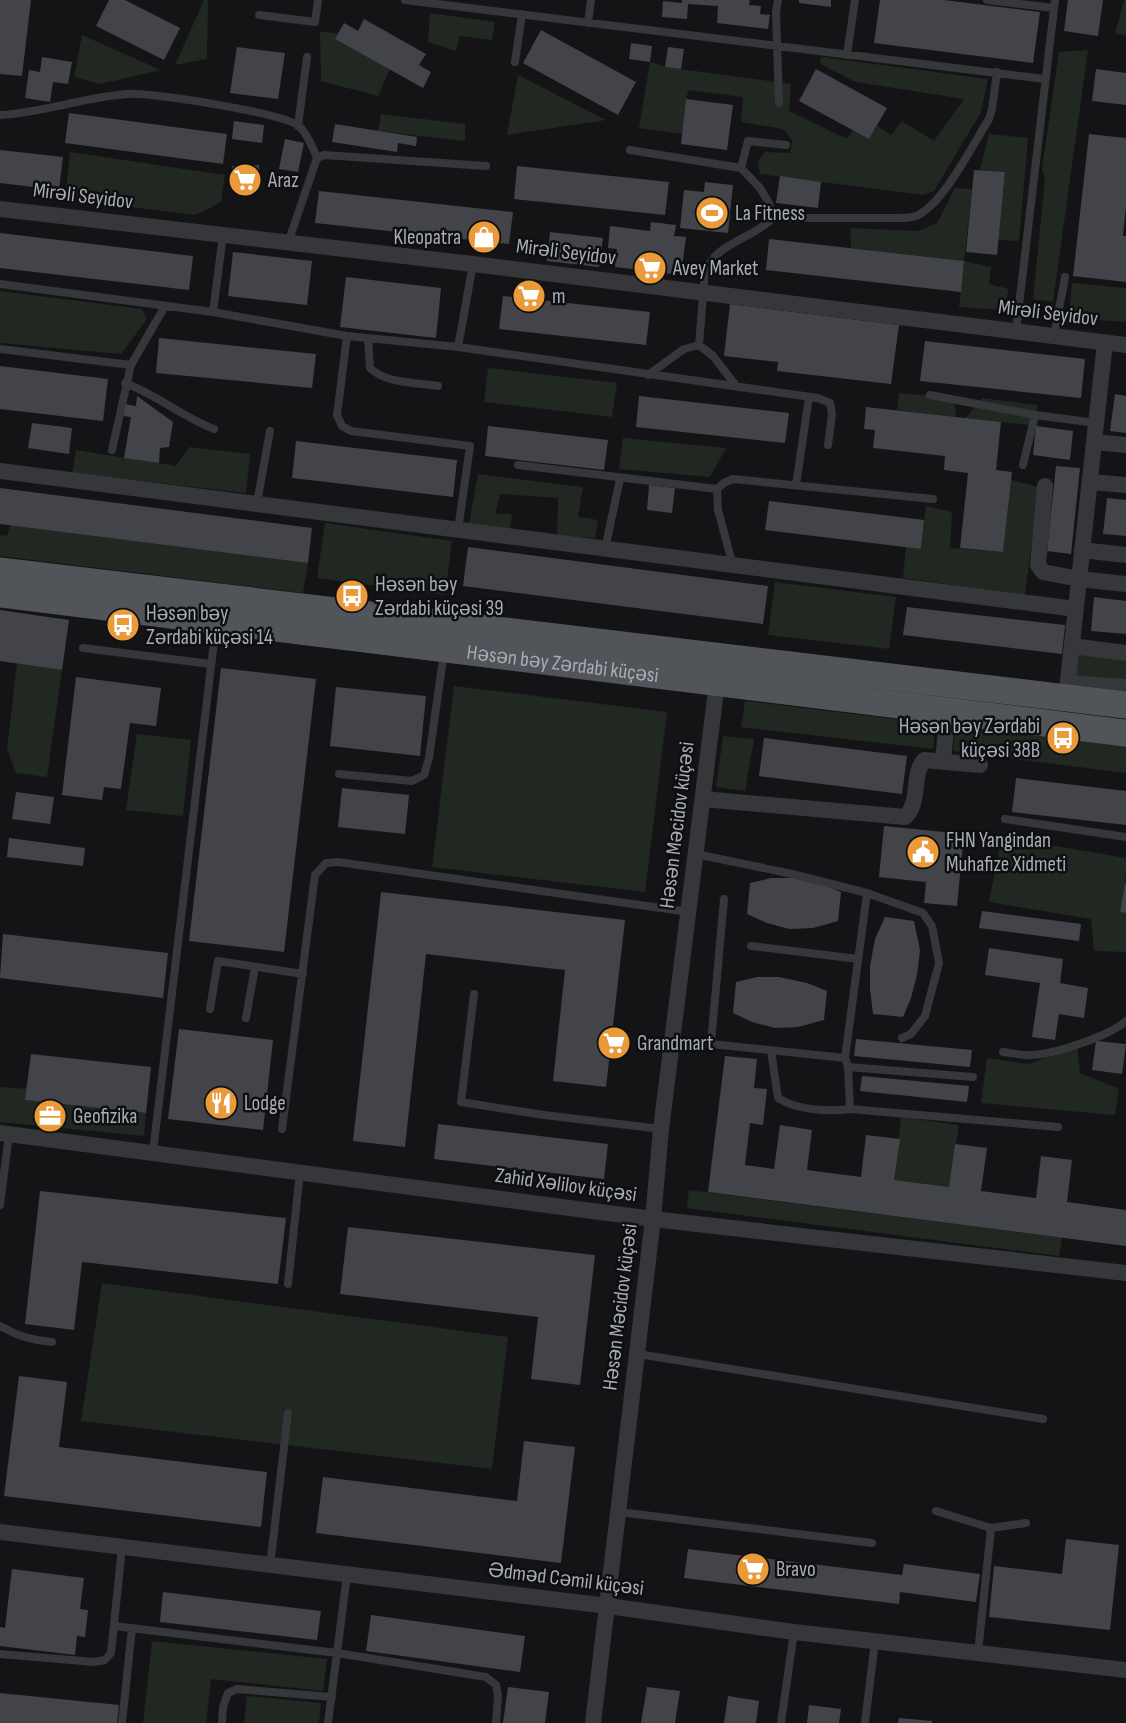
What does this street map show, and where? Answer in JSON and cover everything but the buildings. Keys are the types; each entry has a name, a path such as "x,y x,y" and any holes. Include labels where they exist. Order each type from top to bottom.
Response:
{"main road":[{"name":"Həsən bəy Zərdabi küçəsi","path":"0,571 1067,691 1126,705"},
{"name":"Həsən bəy Zərdabi küçəsi","path":"0,594 1126,733"}],"street":[{"name":"Mirəli Seyidov","path":"0,209 702,291 1126,345"},
{"path":"1105,342 1067,691 1126,687"},
{"path":"1094,442 1126,445"},
{"path":"0,471 1076,609"},
{"path":"1090,482 1126,485"},
{"path":"1045,486 1038,565 1043,572 1126,584"},
{"path":"1082,550 1126,555"},
{"path":"1072,646 1126,653"},
{"name":"Həsən Məcidov küçəsi","path":"593,1723 638,1354 661,1129 717,682"},
{"path":"943,760 948,711"},
{"path":"703,799 905,818 911,812 919,766 924,760 980,765"},
{"name":"Zahid Xəlilov küçəsi","path":"5,1134 653,1219 1126,1273"},
{"name":"Ədməd Cəmil küçəsi","path":"0,1532 608,1606 795,1632 1126,1670"}],"lane":[{"path":"259,15 315,22 318,0"},
{"path":"405,0 1045,79"},
{"path":"588,23 591,0"},
{"path":"777,0 779,103"},
{"path":"847,55 855,0"},
{"path":"987,0 1054,4 1016,331"},
{"path":"515,62 522,14"},
{"path":"298,126 307,57"},
{"path":"699,345 705,271 709,261 716,253 765,226 773,218 915,217 930,208 945,190 989,118 998,72"},
{"path":"0,116 128,94 156,96 278,117 298,126 317,158"},
{"path":"741,168 748,141 786,145"},
{"path":"630,150 741,168 760,188 769,203 773,218"},
{"path":"288,243 317,158 324,155 486,166"},
{"path":"213,312 223,235"},
{"path":"458,347 473,264"},
{"path":"1054,336 1065,277"},
{"path":"0,284 213,312 368,339 458,347 818,398 830,403 832,414 828,446"},
{"path":"112,450 131,364 165,306"},
{"path":"347,336 337,415 342,426 351,431 470,446 458,530"},
{"path":"368,339 370,368 376,374 386,378 438,386"},
{"path":"648,375 684,349 699,345"},
{"path":"699,345 713,356 737,387"},
{"path":"0,349 131,364"},
{"path":"125,383 144,390 195,422 214,429"},
{"path":"930,395 1035,415 1096,423"},
{"path":"796,485 809,397"},
{"path":"1023,465 1035,415"},
{"path":"256,503 270,431"},
{"path":"518,465 717,489 733,479 933,499"},
{"path":"605,549 620,479"},
{"path":"717,489 718,510 733,566"},
{"path":"153,1152 216,621"},
{"path":"83,648 211,664"},
{"path":"339,774 412,781 424,776 429,758 444,649"},
{"path":"1005,819 1126,837"},
{"path":"696,854 867,892 923,913 932,927 939,963 926,1016 911,1034 902,1038"},
{"path":"282,1129 315,875 326,863 338,861 689,912"},
{"path":"850,1109 847,1063 867,892"},
{"path":"711,1043 724,899"},
{"path":"750,946 858,959"},
{"path":"210,1009 218,962 303,974"},
{"path":"246,1018 255,967"},
{"path":"474,994 460,1102 661,1129"},
{"path":"1003,1052 1031,1055 1050,1052 1086,1042 1126,1021"},
{"path":"673,1040 973,1077"},
{"path":"771,1051 778,1098 788,1104 829,1110 850,1109 1058,1126"},
{"path":"0,1205 5,1134"},
{"path":"288,1284 301,1172"},
{"path":"0,1326 14,1335 34,1341 52,1342"},
{"path":"638,1354 1043,1419"},
{"path":"270,1566 288,1413"},
{"path":"936,1511 991,1528 1026,1523"},
{"path":"619,1512 873,1543"},
{"path":"978,1653 991,1528"},
{"path":"0,1654 94,1662 105,1660 111,1653 122,1547"},
{"path":"328,1723 347,1575"},
{"path":"114,1626 337,1653 486,1677 496,1684 498,1696 495,1723"},
{"path":"122,1723 132,1628"},
{"path":"781,1723 795,1632"},
{"path":"865,1723 875,1641"},
{"path":"222,1723 228,1693 237,1689 332,1697"}],"shaded area":[{"path":"204,0 208,0 207,59 175,65"},
{"path":"1124,0 1126,0 1126,35 1115,34"},
{"path":"430,13 495,22 492,40 460,36 456,51 428,42"},
{"path":"320,32 338,33 335,39 390,69 378,96 321,81"},
{"path":"82,35 161,70 100,84 74,77"},
{"path":"1088,50 1053,302 1033,299 1045,179 1042,169 1059,52"},
{"path":"821,57 988,79 981,112 934,191 923,195 760,174 758,162 764,152 790,153 792,140 783,129 741,122 743,97 688,90 682,134 639,128 650,62 665,67 791,84 789,111 847,139 853,130 869,139 877,126 891,135 902,121 934,141 964,99 856,82 820,64"},
{"path":"518,75 606,120 507,135"},
{"path":"381,114 465,124 465,141 378,131"},
{"path":"989,134 1028,138 1019,241 998,240 1005,173 980,170"},
{"path":"70,152 225,175 221,202 195,215 65,199"},
{"path":"955,188 972,189 964,261 851,248 850,228 918,231 937,223"},
{"path":"964,261 991,267 989,284 1009,289 1003,310 959,307"},
{"path":"1072,283 1126,288 1126,322 1069,318"},
{"path":"0,291 142,309 147,319 121,354 0,343"},
{"path":"488,368 617,383 612,417 484,402"},
{"path":"899,393 954,398 956,417 897,410"},
{"path":"982,398 1037,405 1036,426 966,418"},
{"path":"623,438 726,448 710,477 619,469"},
{"path":"189,447 250,454 246,493 72,473 76,450 176,466"},
{"path":"478,474 583,487 578,517 598,520 595,538 557,536 558,498 500,494 495,514 512,514 510,530 469,524"},
{"path":"1011,480 1039,487 1025,595 903,578 906,547 921,549 926,506 952,512 950,548 1003,552"},
{"path":"325,523 452,541 445,595 317,578"},
{"path":"10,525 308,563 303,593 0,556 0,535 7,536"},
{"path":"775,582 896,597 889,649 768,635"},
{"path":"1080,643 1126,648 1126,691 1074,685"},
{"path":"17,663 62,670 47,777 16,773 7,749"},
{"path":"454,686 667,712 645,892 432,867"},
{"path":"745,701 936,724 933,749 741,727"},
{"path":"956,722 1126,743 1126,773 953,751"},
{"path":"137,734 191,740 183,816 126,810"},
{"path":"723,736 754,739 745,791 716,787"},
{"path":"1002,837 1126,858 1126,875 1120,912 1126,913 1126,952 1094,951 1091,919 989,902"},
{"path":"1077,1045 1080,1073 1119,1089 1115,1115 981,1103 987,1058 1029,1064"},
{"path":"0,1087 27,1089 26,1100 146,1113 144,1136 0,1122"},
{"path":"901,1117 959,1125 949,1187 894,1180"},
{"path":"689,1190 1062,1238 1059,1256 687,1208"},
{"path":"102,1283 508,1337 492,1469 81,1421"},
{"path":"152,1641 327,1659 323,1691 211,1679 206,1723 143,1723"},
{"path":"247,1696 321,1703 319,1723 244,1723"}],"place":[{"name":"Araz","path":"245,180"},
{"name":"La Fitness","path":"712,213"},
{"name":"Kleopatra","path":"484,237"},
{"name":"Avey Market","path":"650,268"},
{"name":"m","path":"529,296"},
{"name":"Həsən bəy Zərdabi küçəsi 39","path":"352,596"},
{"name":"Həsən bəy Zərdabi küçəsi 14","path":"123,625"},
{"name":"Həsən bəy Zərdabi küçəsi 38B","path":"1063,738"},
{"name":"FHN Yangindan Muhafize Xidmeti","path":"923,852"},
{"name":"Grandmart","path":"614,1043"},
{"name":"Lodge","path":"221,1103"},
{"name":"Geofizika","path":"50,1116"},
{"name":"Bravo","path":"753,1569"}]}
